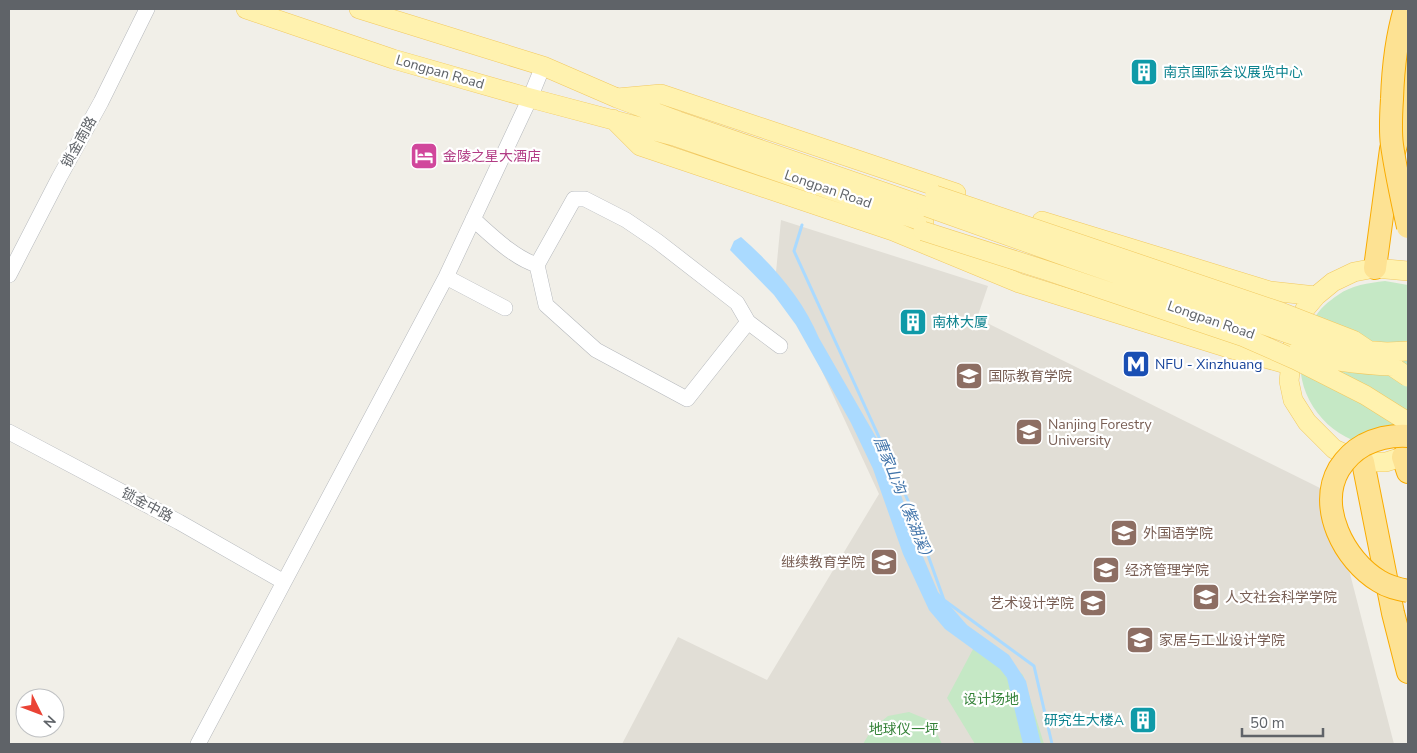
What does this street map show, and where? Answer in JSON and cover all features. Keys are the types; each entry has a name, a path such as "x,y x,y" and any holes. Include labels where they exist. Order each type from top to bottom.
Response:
{"highway":[{"path":"1405,9 1394,62 1391,125 1399,186 1408,227"},
{"path":"1375,268 1386,180 1408,47"},
{"path":"1386,180 1408,100"},
{"path":"1407,455 1398,435 1375,439 1354,450 1344,461 1336,475 1332,487 1331,510 1336,530 1356,562 1380,582 1390,587 1408,591"},
{"path":"1363,462 1401,612 1408,672"}],"main road":[{"name":"Longpan Road","path":"246,9 393,59 530,98 613,119 662,124 1076,260 1313,342 1347,349 1387,352 1408,351"},
{"name":"Longpan Road","path":"359,9 542,66 616,98 662,124 1310,355 1335,362 1364,366 1408,366"},
{"path":"616,98 661,94 1064,229 1270,291 1316,296"},
{"path":"613,119 640,146 893,231 1019,283 1225,347 1290,365"},
{"path":"918,181 935,196 1281,312 1332,331 1352,340 1408,377"},
{"path":"893,231 923,231 1244,337 1296,360 1365,395 1408,422"},
{"path":"1407,455 1386,462 1363,462 1334,449 1307,422 1293,400 1289,381 1295,329 1305,309 1316,296 1334,282 1354,272 1375,268 1408,271"}],"street":[{"name":"锁金南路","path":"9,275 101,102 147,9"},
{"path":"198,744 446,277 530,98 542,66"},
{"path":"748,322 687,399 596,350 546,305 537,265 574,199 586,199 626,220 657,240 737,303 748,322 780,346"},
{"path":"473,219 494,238 526,262 537,265"},
{"path":"446,277 504,308"},
{"name":"锁金中路","path":"9,432 179,522 282,585"},
{"name":"锁金中路","path":"9,440 282,585"}],"shaded area":[{"name":"Nanjing Forestry University","path":"781,220 988,286 977,318 1320,488 1348,566 1394,744 622,744 678,637 767,680 879,494 776,272"}],"green space":[{"path":"1385,281 1408,285 1408,440 1374,445 1358,442 1344,436 1330,427 1319,415 1310,402 1304,387 1301,355 1313,321 1328,303 1343,292 1355,287"},
{"name":"设计场地","path":"980,636 1023,675 1044,744 975,744 947,698"},
{"name":"地球仪一坪","path":"909,712 931,721 942,744 863,744 872,729 888,716"}],"water":[{"path":"741,237 776,271 796,296 888,458 921,552 938,592 967,625 1009,655 1026,681 1041,744 1023,744 1007,678 1000,669 945,629 929,610 903,554 873,469 851,423 796,325 774,295 730,250 734,241"}],"waterway":[{"name":"唐家山沟（紫湖溪）","path":"802,225 794,251 910,505 944,600 1034,666 1052,744"}],"place":[{"name":"南京国际会议展览中心","path":"1144,72"},
{"name":"金陵之星大酒店","path":"424,156"},
{"name":"南林大厦","path":"913,322"},
{"name":"NFU - Xinzhuang","path":"1136,364"},
{"name":"国际教育学院","path":"969,376"},
{"name":"Nanjing Forestry University","path":"1029,432"},
{"name":"外国语学院","path":"1124,533"},
{"name":"继续教育学院","path":"884,562"},
{"name":"经济管理学院","path":"1106,570"},
{"name":"人文社会科学学院","path":"1206,597"},
{"name":"艺术设计学院","path":"1093,603"},
{"name":"家居与工业设计学院","path":"1140,640"},
{"name":"研究生大楼A","path":"1143,720"}]}
